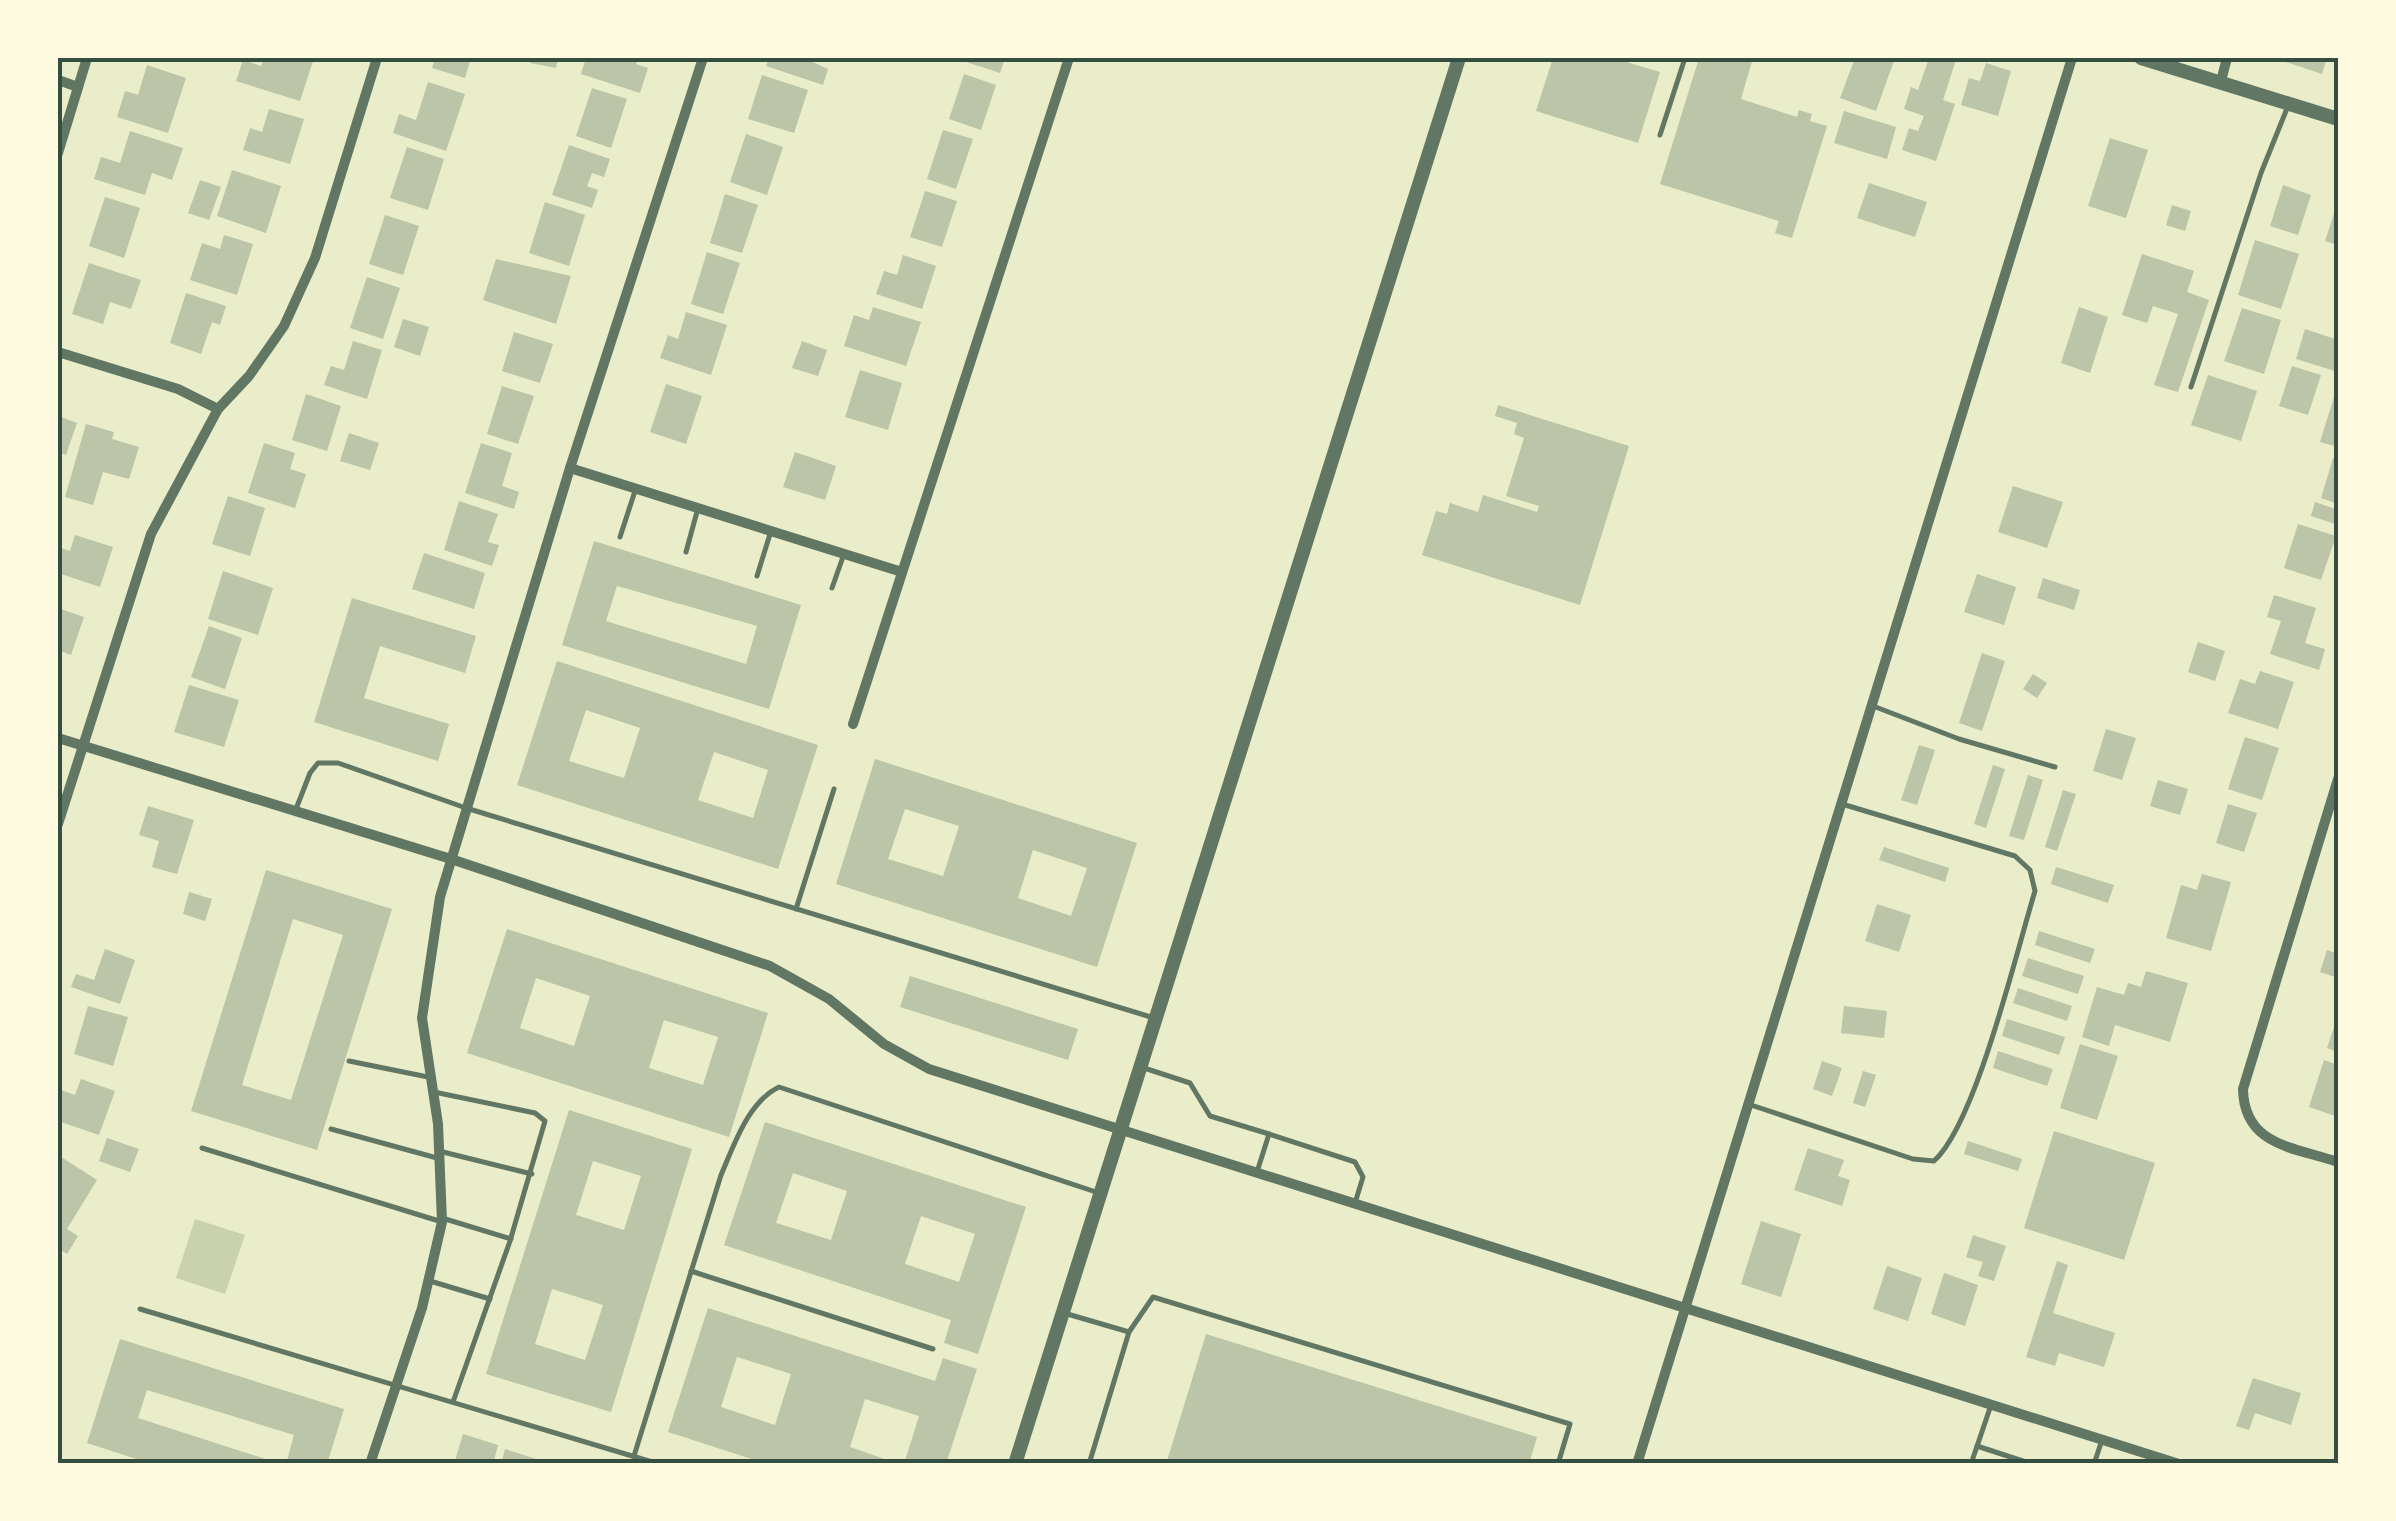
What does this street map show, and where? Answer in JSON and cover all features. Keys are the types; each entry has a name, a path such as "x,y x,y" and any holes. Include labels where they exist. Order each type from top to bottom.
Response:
{"street":[{"path":"58,153 87,58"},
{"path":"58,824 151,534 218,409 249,376 284,326 315,258 377,58"},
{"path":"370,1464 429,1281 442,1220 434,1092 422,1018 440,897 570,468 703,58"},
{"path":"852,724 1069,58"},
{"path":"1015,1464 1459,58"},
{"path":"1637,1464 2072,58"},
{"path":"2141,58 2338,118"},
{"path":"2220,82 2227,58"},
{"path":"58,80 78,86"},
{"path":"58,352 178,389 218,409"},
{"path":"570,468 902,572"},
{"path":"58,738 451,859 770,966 829,999 884,1044 929,1070 2180,1464"},
{"path":"2338,779 2243,1089 2244,1112 2257,1132 2338,1162"}],"lane":[{"path":"1660,135 1685,58"},
{"path":"2191,387 2261,173 2290,103"},
{"path":"620,537 636,489"},
{"path":"686,552 698,508"},
{"path":"757,576 771,531"},
{"path":"832,588 844,554"},
{"path":"1870,706 1958,740 2055,767"},
{"path":"295,811 310,772 326,761 466,808 1154,1018"},
{"path":"796,909 834,789"},
{"path":"1748,1104 1913,1159 1934,1162 1947,1150 1966,1113 2024,928 2035,884 2030,870 2015,856 1840,804"},
{"path":"349,1062 431,1078"},
{"path":"1138,1067 1190,1083 1210,1116 1355,1162 1363,1177 1354,1206"},
{"path":"634,1456 721,1175 740,1130 766,1094 779,1087 1098,1193"},
{"path":"434,1092 536,1113 545,1121 511,1239 453,1402"},
{"path":"331,1129 532,1174"},
{"path":"1256,1175 1269,1134"},
{"path":"202,1148 511,1239"},
{"path":"692,1271 933,1348"},
{"path":"429,1281 490,1299"},
{"path":"1089,1464 1129,1332 1154,1297 1570,1424 1558,1464"},
{"path":"140,1310 659,1464"},
{"path":"1062,1312 1129,1332"},
{"path":"1971,1464 1991,1404"},
{"path":"2094,1464 2102,1440"},
{"path":"1977,1446 2032,1464"}],"green space":[{"path":"195,1219 245,1235 225,1294 176,1278"}],"building":[{"path":"264,58 313,61 300,101 236,81 243,60 261,66"},
{"path":"435,58 471,58 465,78 432,68"},
{"path":"531,58 558,58 556,68 530,63"},
{"path":"586,58 638,58 636,64 648,68 640,93 581,74"},
{"path":"769,58 804,58 828,69 823,85 766,66"},
{"path":"954,58 1005,58 1000,73"},
{"path":"1553,58 1613,58 1660,72 1638,143 1536,111"},
{"path":"1699,58 1753,58 1741,99 1797,117 1799,110 1812,114 1810,121 1827,126 1792,238 1775,233 1779,221 1660,184"},
{"path":"1855,58 1895,58 1876,111 1840,98"},
{"path":"1929,58 1956,60 1943,100 1955,104 1936,161 1902,150 1909,128 1918,131 1924,116 1904,109 1911,87 1918,90"},
{"path":"2287,58 2327,58 2322,74 2286,62"},
{"path":"1986,63 2011,71 1998,116 1961,105 1969,78 1980,81"},
{"path":"147,65 186,78 168,133 117,117 125,91 138,95"},
{"path":"964,74 996,85 981,130 949,119"},
{"path":"762,75 808,90 794,133 748,119"},
{"path":"428,82 465,94 446,151 393,133 399,114 416,120"},
{"path":"592,88 627,99 611,148 576,136"},
{"path":"269,109 304,119 290,164 243,150 250,128 262,132"},
{"path":"1844,111 1896,127 1887,159 1834,143"},
{"path":"943,130 973,139 956,189 927,179"},
{"path":"130,131 183,148 172,180 152,173 145,195 94,179 101,157 120,163"},
{"path":"746,134 783,147 767,195 730,182"},
{"path":"2110,138 2148,150 2126,218 2088,206"},
{"path":"569,145 610,159 604,177 592,173 587,186 598,190 592,208 552,195"},
{"path":"407,147 444,159 428,210 390,198"},
{"path":"232,170 281,186 266,233 217,216"},
{"path":"200,180 221,187 209,220 188,213"},
{"path":"1869,183 1927,202 1915,237 1857,218"},
{"path":"2283,185 2311,195 2298,235 2270,226"},
{"path":"925,191 957,201 942,247 910,237"},
{"path":"725,194 758,205 742,253 710,243"},
{"path":"105,197 140,208 124,258 89,246"},
{"path":"2338,201 2338,245 2325,241"},
{"path":"545,202 585,215 569,266 529,253"},
{"path":"2172,205 2191,211 2185,231 2166,225"},
{"path":"385,215 419,226 403,275 369,264"},
{"path":"224,235 253,244 237,295 190,280 202,243 220,249"},
{"path":"2255,240 2299,254 2281,309 2238,295"},
{"path":"707,252 740,263 723,314 691,304"},
{"path":"2142,254 2194,271 2187,292 2209,300 2178,392 2154,385 2178,314 2153,306 2147,323 2122,315"},
{"path":"903,255 936,266 922,309 876,294 884,271 897,275"},
{"path":"496,259 571,276 556,324 483,300"},
{"path":"89,263 141,280 131,309 110,302 103,324 72,314"},
{"path":"367,277 400,288 383,339 350,328"},
{"path":"186,293 226,306 220,325 212,322 201,354 170,343"},
{"path":"873,307 921,322 906,366 844,346 854,315 869,320"},
{"path":"2079,307 2108,317 2090,373 2061,363"},
{"path":"2242,308 2281,320 2264,374 2224,361"},
{"path":"686,312 727,325 711,375 660,358 668,335 678,339"},
{"path":"403,319 429,327 420,356 394,347"},
{"path":"2305,329 2338,340 2338,372 2296,359"},
{"path":"514,332 553,344 540,383 502,371"},
{"path":"353,341 382,350 367,399 324,385 331,366 344,370"},
{"path":"802,341 827,350 818,376 792,368"},
{"path":"2292,366 2321,375 2308,415 2279,406"},
{"path":"860,370 902,383 888,430 845,417"},
{"path":"2208,375 2257,391 2241,441 2191,425"},
{"path":"666,384 702,396 686,444 650,432"},
{"path":"2338,384 2338,447 2320,442"},
{"path":"502,386 534,396 518,444 487,434"},
{"path":"306,394 341,406 327,451 292,440"},
{"path":"1498,405 1629,446 1580,605 1422,555 1436,511 1447,514 1450,503 1478,512 1483,495 1537,512 1539,506 1506,496 1524,438 1514,434 1517,423 1495,416"},
{"path":"58,416 77,423 66,455 58,452"},
{"path":"86,424 114,432 112,439 139,447 129,479 103,472 93,505 65,497"},
{"path":"349,433 379,443 370,470 340,461"},
{"path":"264,443 295,453 290,469 306,474 295,508 248,493"},
{"path":"481,443 512,453 502,486 519,492 514,509 465,493"},
{"path":"795,452 836,466 825,500 783,487"},
{"path":"2333,458 2338,460 2338,504 2321,498"},
{"path":"2013,486 2063,502 2047,548 1998,532"},
{"path":"228,496 265,508 250,556 212,544"},
{"path":"459,501 498,514 488,542 499,545 492,566 444,550"},
{"path":"2315,502 2338,510 2338,525 2311,516"},
{"path":"2298,524 2336,536 2321,580 2284,568"},
{"path":"75,535 113,547 100,587 58,573 58,547 70,551"},
{"path":"594,541 801,605 769,709 562,645","holes":["617,586 757,626 746,664 606,621"]},
{"path":"424,553 485,573 474,609 412,589"},
{"path":"223,571 273,588 258,635 208,619"},
{"path":"1977,574 2016,587 2004,625 1964,612"},
{"path":"2043,578 2080,590 2074,610 2037,598"},
{"path":"2274,595 2316,608 2305,643 2325,649 2319,670 2270,654 2281,621 2267,617"},
{"path":"352,598 476,636 465,673 380,646 364,698 449,724 438,761 314,722"},
{"path":"58,608 84,617 71,655 58,650"},
{"path":"209,626 242,638 225,689 191,677"},
{"path":"2198,642 2225,651 2215,681 2188,672"},
{"path":"1982,653 2005,661 1982,731 1959,723"},
{"path":"557,661 818,745 778,869 517,785","holes":["586,710 640,728 624,778 569,761","714,752 768,770 753,818 698,800"]},
{"path":"2260,671 2294,682 2278,729 2228,713 2240,679 2255,684"},
{"path":"2033,674 2047,683 2037,698 2023,689"},
{"path":"189,685 239,700 224,747 174,732"},
{"path":"2106,729 2136,738 2122,780 2093,771"},
{"path":"2245,737 2279,748 2262,800 2228,789"},
{"path":"1919,745 1935,750 1917,805 1901,800"},
{"path":"875,759 1137,843 1097,967 836,884","holes":["905,809 959,826 943,876 888,859","1033,850 1087,868 1071,916 1018,898"]},
{"path":"1993,765 2005,769 1986,828 1974,824"},
{"path":"2028,775 2043,780 2024,840 2009,836"},
{"path":"2158,780 2188,789 2180,815 2150,806"},
{"path":"2063,790 2076,794 2057,851 2045,847"},
{"path":"2228,804 2257,813 2244,852 2216,843"},
{"path":"148,806 194,820 177,874 152,867 159,841 139,835"},
{"path":"1884,847 1949,868 1945,882 1879,860"},
{"path":"2056,867 2114,885 2108,903 2051,884"},
{"path":"266,870 392,909 317,1150 191,1111","holes":["293,919 343,935 291,1100 242,1085"]},
{"path":"2202,874 2231,882 2211,951 2166,938 2181,885 2197,890"},
{"path":"189,892 212,899 205,921 183,914"},
{"path":"1877,904 1911,915 1899,952 1865,941"},
{"path":"507,929 768,1013 729,1137 467,1053","holes":["536,978 590,996 574,1046 520,1028","664,1020 718,1037 703,1085 649,1068"]},
{"path":"2039,931 2095,949 2090,963 2035,945"},
{"path":"105,949 135,960 120,1004 71,987 76,974 94,980"},
{"path":"2327,950 2338,954 2338,978 2320,972"},
{"path":"2028,958 2084,976 2078,994 2022,976"},
{"path":"2146,971 2188,983 2170,1042 2115,1025 2109,1046 2082,1037 2097,987 2124,995 2128,983 2141,987"},
{"path":"910,976 1078,1029 1068,1060 900,1007"},
{"path":"2018,988 2072,1006 2067,1021 2013,1003"},
{"path":"88,1006 128,1017 113,1066 74,1054"},
{"path":"1844,1006 1887,1011 1884,1038 1841,1033"},
{"path":"2338,1015 2338,1052 2327,1048"},
{"path":"2007,1019 2065,1037 2059,1055 2002,1036"},
{"path":"2080,1044 2118,1056 2097,1120 2060,1108"},
{"path":"1998,1051 2053,1069 2047,1086 1993,1068"},
{"path":"2324,1060 2338,1065 2338,1117 2309,1107"},
{"path":"1822,1061 1842,1068 1832,1096 1813,1089"},
{"path":"1863,1071 1876,1075 1865,1107 1853,1103"},
{"path":"81,1079 115,1091 99,1135 58,1121 61,1090 75,1095"},
{"path":"569,1110 692,1149 611,1412 486,1374","holes":["593,1161 641,1176 624,1230 576,1215","552,1289 603,1305 585,1360 535,1344"]},
{"path":"765,1122 1026,1207 978,1354 944,1343 951,1320 724,1245","holes":["793,1173 847,1191 831,1240 776,1223","921,1216 975,1234 959,1282 905,1264"]},
{"path":"2054,1131 2155,1163 2124,1260 2024,1228"},
{"path":"107,1138 139,1149 130,1172 99,1161"},
{"path":"1968,1141 2022,1159 2018,1171 1964,1154"},
{"path":"1808,1148 1844,1160 1838,1176 1850,1180 1842,1206 1794,1190"},
{"path":"58,1155 97,1180 67,1229 78,1236 67,1254 58,1248"},
{"path":"1761,1221 1801,1234 1781,1297 1741,1284"},
{"path":"1973,1235 2006,1246 1994,1281 1978,1276 1983,1262 1966,1257"},
{"path":"2057,1261 2068,1265 2053,1313 2115,1333 2104,1367 2059,1353 2055,1366 2026,1357"},
{"path":"1887,1266 1922,1278 1908,1321 1873,1309"},
{"path":"1944,1273 1978,1285 1965,1326 1931,1314"},
{"path":"708,1308 935,1381 943,1358 977,1369 946,1464 904,1464 919,1416 865,1399 850,1447 899,1464 767,1464 668,1432","holes":["737,1357 791,1374 775,1425 721,1407"]},
{"path":"1206,1334 1537,1437 1529,1464 1166,1464"},
{"path":"120,1339 344,1409 327,1464 286,1464 294,1435 147,1390 138,1418 281,1464 152,1464 87,1443"},
{"path":"2253,1378 2301,1393 2291,1425 2255,1413 2249,1430 2236,1426"},
{"path":"463,1434 498,1445 493,1464 454,1464"},
{"path":"505,1449 549,1463 501,1464"}]}
